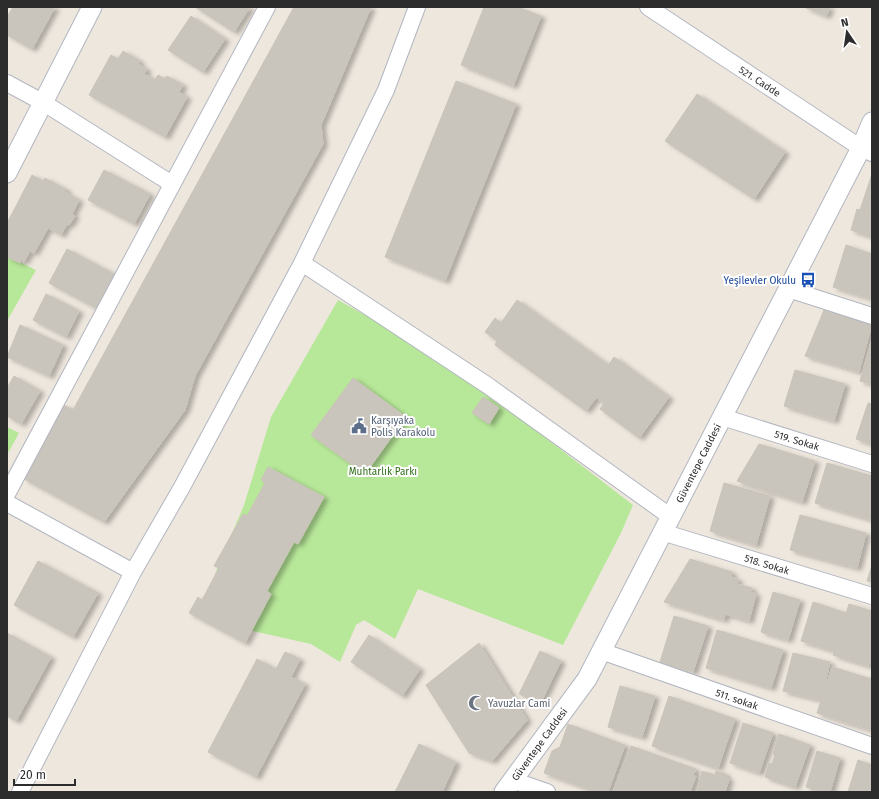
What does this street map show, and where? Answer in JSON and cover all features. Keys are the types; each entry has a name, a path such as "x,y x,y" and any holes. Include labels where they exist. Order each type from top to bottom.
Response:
{"street":[{"path":"7,173 92,7"},
{"path":"7,494 267,7"},
{"path":"20,792 133,572 182,487 302,263 386,90 417,7"},
{"name":"521. Cadde","path":"648,7 866,150"},
{"path":"7,83 44,103 172,184"},
{"name":"Güventepe Caddesi","path":"508,786 586,680 788,289 866,150 872,122"},
{"name":"518. Sokak","path":"302,263 487,385 666,525 872,596"},
{"path":"788,289 872,316"},
{"name":"519. Sokak","path":"722,417 872,464"},
{"path":"7,503 133,572"},
{"name":"511. sokak","path":"601,651 872,746"},
{"path":"508,786 547,792"}],"green space":[{"path":"7,256 36,270 7,321"},
{"name":"Muhtarlık Parkı","path":"338,300 397,333 495,399 633,505 621,533 563,645 418,589 395,639 364,620 356,625 340,662 311,644 231,626 206,596 244,505 271,417"},
{"path":"7,427 19,433 7,455"}],"building":[{"path":"13,7 55,7 32,49 7,35 7,17"},
{"path":"195,7 250,7 234,32"},
{"path":"294,7 371,7 321,125 323,144 195,376 185,410 104,522 24,479 64,405 73,410"},
{"path":"484,7 517,7 541,16 513,86 461,65"},
{"path":"804,7 830,7 826,16"},
{"path":"191,16 225,39 203,72 168,50"},
{"path":"123,51 140,61 138,64 147,69 144,74 155,80 158,75 165,79 167,76 183,85 179,92 187,97 165,137 89,95 111,55 118,59"},
{"path":"456,81 516,104 445,281 385,257"},
{"path":"697,94 785,152 754,199 665,141"},
{"path":"104,170 150,194 134,224 88,200"},
{"path":"872,174 872,214 860,210"},
{"path":"32,175 43,181 45,178 67,190 65,192 79,200 72,214 75,216 69,225 67,224 61,235 14,210"},
{"path":"857,209 872,214 872,237 851,230"},
{"path":"14,210 48,228 34,253 30,251 24,262 21,260 20,263 7,257 7,223"},
{"path":"846,245 872,254 872,299 833,287"},
{"path":"67,249 114,274 96,308 49,283"},
{"path":"46,294 79,311 66,337 33,320"},
{"path":"517,300 608,365 589,392 596,398 586,411 495,345 497,341 485,332 495,318 501,323"},
{"path":"824,310 847,317 833,364 805,356"},
{"path":"847,317 872,324 859,372 833,364"},
{"path":"20,325 63,345 49,376 7,357"},
{"path":"872,339 872,384 860,381"},
{"path":"614,357 669,397 639,438 600,409 604,403 589,392"},
{"path":"795,370 845,384 834,421 784,406"},
{"path":"14,376 40,391 21,424 7,416 7,388"},
{"name":"Karşıyaka Polis Karakolu","path":"353,378 406,417 365,474 311,435"},
{"path":"483,397 499,408 489,424 472,413"},
{"path":"868,403 872,404 872,444 856,439"},
{"path":"759,444 815,461 802,502 737,481"},
{"path":"827,463 872,476 872,520 815,503"},
{"path":"268,467 324,497 298,544 294,542 267,591 271,594 245,643 189,613 198,597 202,600 219,568 214,566 243,514 247,516 265,483 261,480"},
{"path":"724,483 770,496 756,545 710,531"},
{"path":"800,515 866,533 857,568 790,550"},
{"path":"690,559 732,572 731,577 738,579 737,584 752,588 751,592 756,594 749,621 725,614 724,620 664,602"},
{"path":"38,561 98,593 73,637 14,605"},
{"path":"872,565 872,582 867,581"},
{"path":"773,592 800,600 788,640 761,632"},
{"path":"813,602 846,613 834,651 801,641"},
{"path":"849,604 872,611 872,658 869,666 833,655"},
{"path":"674,616 708,626 693,672 660,662"},
{"path":"717,630 783,650 771,688 706,668"},
{"path":"7,633 51,657 16,721 7,716"},
{"path":"369,635 420,669 402,696 351,662"},
{"name":"Yavuzlar Cami","path":"479,643 527,720 492,761 469,753 426,685"},
{"path":"540,651 561,661 540,704 519,694"},
{"path":"285,652 300,659 291,677 305,684 256,777 208,752 257,659 276,669"},
{"path":"793,653 830,662 821,700 783,691"},
{"path":"832,667 865,677 851,724 817,713"},
{"path":"865,677 872,679 872,730 851,724"},
{"path":"620,686 655,696 642,737 608,727"},
{"path":"669,696 735,719 718,768 652,746"},
{"path":"743,723 773,733 759,773 730,763"},
{"path":"568,724 625,745 608,792 597,792 544,773 552,751 560,747"},
{"path":"779,734 810,745 795,787 765,777 769,763 772,764 775,755 773,754"},
{"path":"419,744 456,762 442,792 395,792"},
{"path":"631,746 696,769 693,775 696,776 690,792 613,792"},
{"path":"817,751 840,758 830,792 821,792 806,787"},
{"path":"858,760 872,765 872,792 848,792"},
{"path":"702,771 715,775 716,771 726,774 725,777 729,779 725,792 697,792"}],"place":[{"name":"Yeşilevler Okulu","path":"808,280"},
{"name":"Karşıyaka Polis Karakolu","path":"359,426"},
{"name":"Yavuzlar Cami","path":"476,703"}]}
